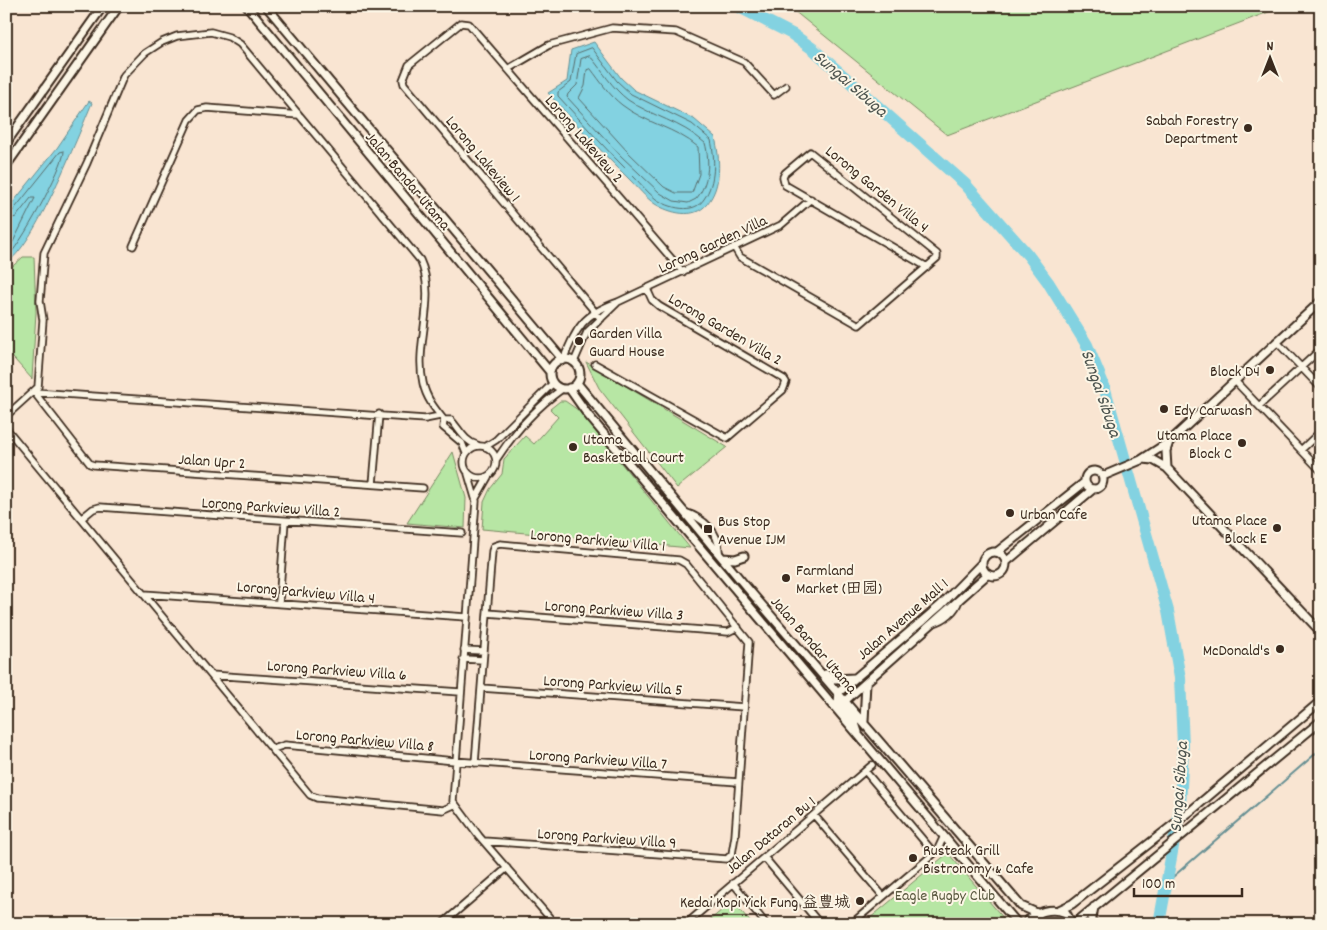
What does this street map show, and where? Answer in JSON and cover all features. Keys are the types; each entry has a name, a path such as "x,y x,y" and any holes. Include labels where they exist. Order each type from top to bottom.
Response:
{"street":[{"path":"6,143 103,6"},
{"path":"6,166 119,6"},
{"name":"Jalan Bandar Utama","path":"247,6 550,372 553,383"},
{"name":"Jalan Bandar Utama","path":"266,6 563,360"},
{"name":"Lorong Lakeview 1","path":"465,23 461,22 410,65 403,80 404,84 601,319"},
{"name":"Lorong Lakeview 2","path":"465,23 508,69 683,272"},
{"path":"508,69 549,45 612,28 676,32 744,62 774,96 786,86"},
{"path":"6,416 34,392 40,382 43,320 40,301 44,253 87,163 121,80 129,68 150,50 170,38 203,31 221,34 240,44 422,264 427,289 422,353 423,384 432,405 442,418 443,427 457,439 466,453"},
{"path":"132,246 189,120 198,110 207,108 299,114"},
{"name":"Lorong Garden Villa 4","path":"810,152 937,254 937,258 927,267 785,185 783,177 810,152"},
{"name":"Lorong Garden Villa","path":"563,360 577,328 596,311 647,289 785,222 811,200"},
{"path":"734,247 740,257 859,325 927,267"},
{"name":"Lorong Garden Villa 2","path":"595,364 727,438 783,390 786,382 784,378 659,306 652,300 647,289"},
{"name":"Lorong Garden Villa","path":"574,362 587,332 618,302"},
{"path":"1103,476 1142,460 1169,442 1320,302"},
{"path":"1277,342 1321,388"},
{"path":"1259,406 1321,349"},
{"path":"476,498 494,471 496,460 505,446 552,397 577,382 580,374 574,362 563,360 555,364 550,372"},
{"path":"1235,380 1321,471"},
{"name":"Jalan Bandar Utama","path":"577,382 721,556 821,671 838,695 846,700 1021,906 1039,914"},
{"path":"486,447 496,440 553,383 566,389 806,673 838,695 840,706 855,723 860,736"},
{"path":"34,392 379,414 425,419 442,418 451,420 468,441 486,447 493,452 496,460"},
{"name":"Jalan Upr 2","path":"34,392 94,465 423,488"},
{"path":"373,484 379,414"},
{"path":"6,428 314,798 444,810 454,805"},
{"path":"1301,450 1321,431"},
{"path":"457,439 462,434"},
{"path":"1167,464 1169,442"},
{"path":"479,446 471,448 466,453 463,464 476,498 452,797 454,805 554,923 620,924"},
{"path":"1151,455 1167,464 1321,632"},
{"path":"1142,460 1153,460 1167,464"},
{"path":"1092,471 1098,471 1103,476 1101,486 1093,489 1006,562 1004,569 999,574 988,574 984,570 982,563 988,554 997,552 1085,482 1086,476 1092,471"},
{"path":"468,474 481,478 490,475"},
{"path":"1085,482 1093,489"},
{"name":"Lorong Parkview Villa 2","path":"82,518 96,507 100,507 462,533"},
{"path":"279,603 285,520"},
{"name":"Lorong Parkview Villa 1","path":"475,763 492,551 494,546 500,544 679,560 686,564 747,638 750,648 734,842 732,854 727,858"},
{"path":"997,552 1003,556 1006,562"},
{"path":"721,556 735,560 744,556"},
{"name":"Jalan Avenue Mall 1","path":"838,695 855,678 941,605 982,563"},
{"path":"734,589 735,572"},
{"name":"Jalan Avenue Mall 1","path":"846,700 988,574"},
{"name":"Lorong Parkview Villa 4","path":"144,594 466,618"},
{"name":"Lorong Parkview Villa 3","path":"487,613 728,632 738,627"},
{"path":"464,650 484,651"},
{"path":"463,659 483,660"},
{"path":"821,671 835,679 855,678"},
{"name":"Jalan Bandar Utama","path":"806,673 1018,924"},
{"name":"Lorong Parkview Villa 6","path":"211,675 460,692"},
{"path":"864,721 866,682"},
{"name":"Lorong Parkview Villa 5","path":"481,688 744,707"},
{"path":"1025,924 1048,910 1059,910 1072,904 1192,810 1321,702"},
{"path":"1059,910 1070,917 1073,924 1160,855 1321,721"},
{"name":"Lorong Parkview Villa 8","path":"273,749 285,745 455,761"},
{"path":"873,751 872,764 886,767"},
{"name":"Lorong Parkview Villa 7","path":"455,761 738,782"},
{"name":"Jalan Dataran Bu 1","path":"686,924 872,764"},
{"path":"865,771 934,853"},
{"path":"814,814 883,896"},
{"path":"851,924 941,847 944,836"},
{"name":"Lorong Parkview Villa 9","path":"484,842 714,859 727,858"},
{"path":"764,858 820,924"},
{"path":"442,924 507,868"},
{"path":"733,883 766,924"},
{"path":"1091,924 1094,906"}],"green space":[{"path":"788,6 1284,6 947,135"},
{"path":"23,257 34,257 36,312 32,379 6,350 6,272"},
{"path":"586,362 727,447 677,488 599,388"},
{"path":"560,401 565,401 578,410 690,548 482,529 484,502 490,489 502,474 504,459 525,436 534,444 558,417 550,409"},
{"path":"453,452 466,498 465,528 407,523"},
{"name":"Eagle Rugby Club","path":"948,853 1005,920 1004,924 863,924"},
{"path":"733,901 752,924 705,924"}],"water":[{"path":"594,42 621,78 634,90 694,119 715,137 719,172 712,197 702,209 696,212 682,213 668,210 652,202 548,93 567,81 571,50"},
{"path":"89,101 92,103 42,214 17,253 6,263 6,211 57,148"}],"waterway":[{"name":"Sungai Sibuga","path":"737,6 792,34 813,49 965,184 1028,255 1048,282 1087,345 1104,386 1168,611 1180,678 1183,745 1180,808 1159,924"},
{"path":"1167,882 1321,749"}],"place":[{"name":"Sabah Forestry Department","path":"1248,128"},
{"name":"Garden Villa Guard House","path":"579,341"},
{"name":"Block D4","path":"1270,370"},
{"name":"Edy Carwash","path":"1164,409"},
{"name":"Utama Place Block C","path":"1242,443"},
{"name":"Utama Basketball Court","path":"573,447"},
{"name":"Urban Cafe","path":"1010,513"},
{"name":"Utama Place Block E","path":"1277,528"},
{"name":"Bus Stop Avenue IJM","path":"708,529"},
{"name":"Farmland Market (田园)","path":"786,578"},
{"name":"McDonald's","path":"1280,649"},
{"name":"Rusteak Grill Bistronomy & Cafe","path":"913,858"},
{"name":"Kedai Kopi Yick Fung 益豊城","path":"860,901"}]}
